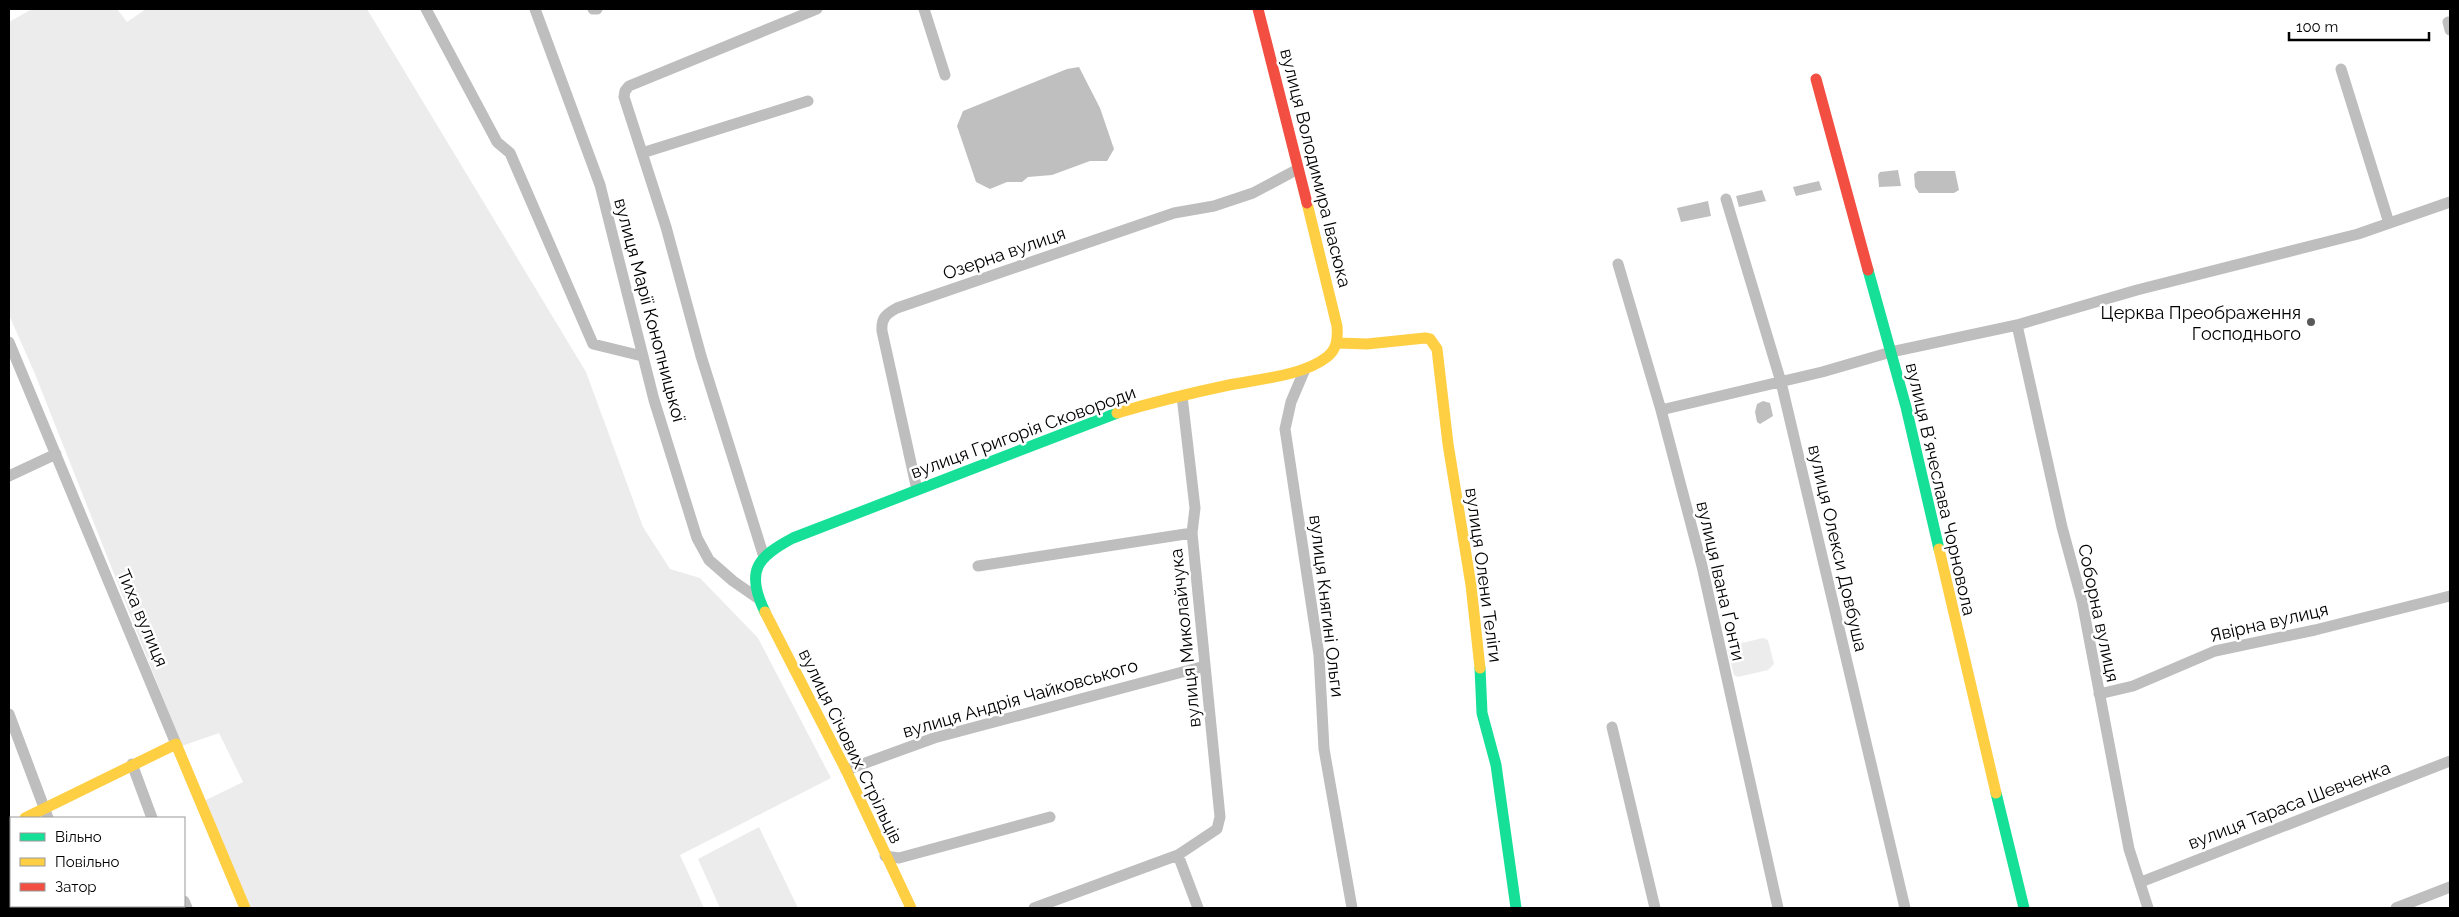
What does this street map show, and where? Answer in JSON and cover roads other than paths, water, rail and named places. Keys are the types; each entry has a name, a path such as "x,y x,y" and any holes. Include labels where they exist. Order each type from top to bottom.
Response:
{"street":[{"path":"426,9 497,142 510,153 593,344 642,356"},
{"name":"вулиця Марії Конопницької","path":"535,9 600,185 642,356 696,538 708,560 759,599"},
{"path":"592,9 597,9"},
{"path":"759,599 756,573 757,564 764,554 701,356 666,227 624,97 625,91 630,86 816,9"},
{"path":"924,9 945,75"},
{"name":"вулиця Володимира Івасюка","path":"1258,9 1332,302 1339,340"},
{"path":"2341,69 2390,223"},
{"name":"вулиця Вʼячеслава Чорновола","path":"1816,80 1906,407 1952,612 2024,908"},
{"path":"642,153 808,101"},
{"name":"Озерна вулиця","path":"916,486 882,331 883,318 887,314 915,302 1174,213 1214,206 1253,193 1298,169"},
{"name":"вулиця Олекси Довбуша","path":"1726,199 1781,382 1905,908"},
{"path":"1661,410 1781,382 1891,352 2017,325 2138,290 2358,234 2450,202"},
{"name":"вулиця Івана Ґонти","path":"1618,264 1661,410 1702,566 1778,908"},
{"name":"Соборна вулиця","path":"2017,325 2062,527 2082,601 2129,849 2148,908"},
{"name":"вулиця Олени Теліги","path":"1339,340 1367,344 1426,338 1430,339 1437,349 1448,444 1471,585 1480,663 1482,713 1496,766 1516,908"},
{"name":"вулиця Григорія Сковороди","path":"764,554 793,538 916,486 1115,414 1182,396 1305,369 1327,358 1336,350 1339,340"},
{"name":"Тиха вулиця","path":"9,342 244,908"},
{"name":"вулиця Княгині Ольги","path":"1305,369 1290,402 1286,429 1319,655 1324,749 1352,908"},
{"name":"вулиця Миколайчука","path":"1034,908 1178,855 1217,829 1220,817 1192,533 1195,508 1182,396"},
{"path":"9,476 56,454"},
{"path":"978,566 1192,533"},
{"name":"Явірна вулиця","path":"2099,694 2149,679 2215,650 2315,630 2450,596"},
{"name":"вулиця Січових Стрільців","path":"759,599 846,770 911,908"},
{"name":"вулиця Андрія Чайковського","path":"846,770 934,738 1205,666"},
{"path":"9,714 46,813"},
{"path":"1612,727 1655,908"},
{"path":"29,817 46,813 132,764 176,744"},
{"name":"вулиця Тараса Шевченка","path":"2141,882 2450,762"},
{"path":"132,764 152,817"},
{"path":"885,856 899,858 1050,817"},
{"path":"1178,855 1198,908"},
{"path":"2396,908 2450,887"}],"place":[{"name":"Церква Преображення Господнього","path":"2311,322"}]}
